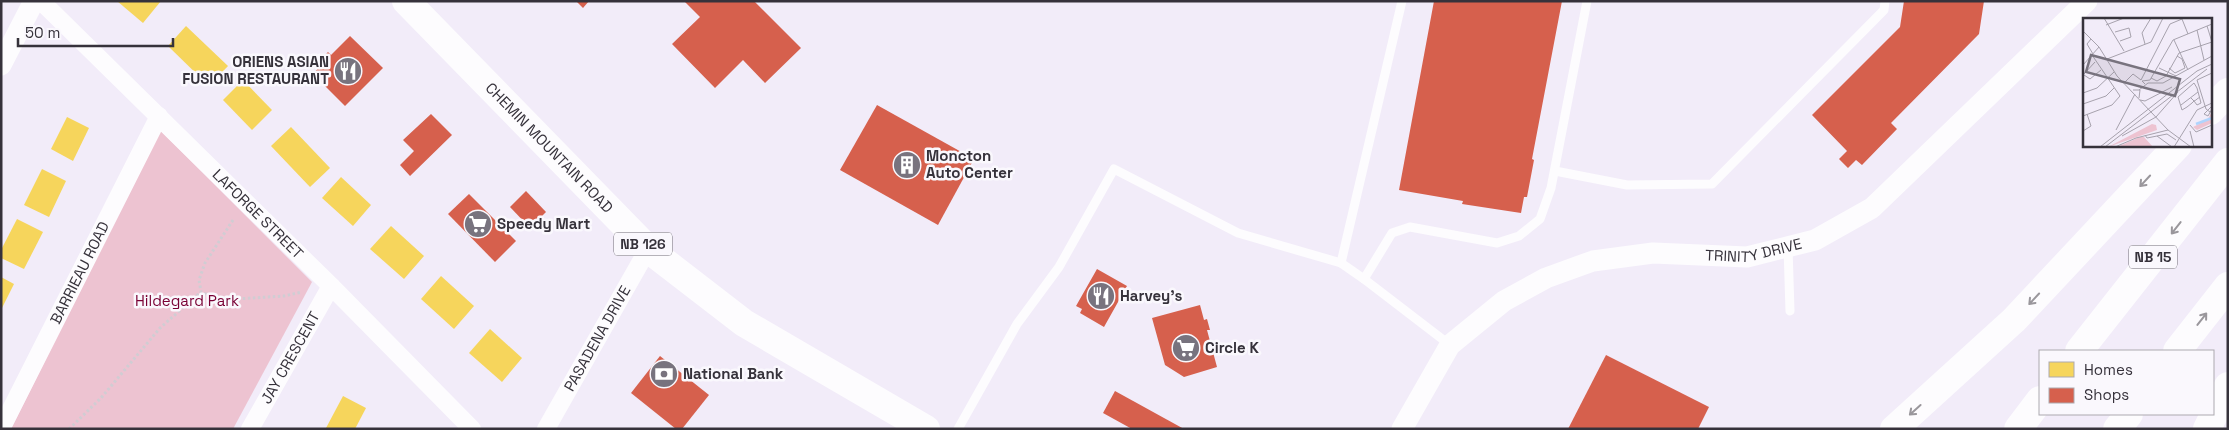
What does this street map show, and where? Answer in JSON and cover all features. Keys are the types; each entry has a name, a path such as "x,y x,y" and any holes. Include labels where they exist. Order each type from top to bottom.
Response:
{"main road":[{"name":"CHEMIN MOUNTAIN ROAD","path":"410,2 648,249 744,323 926,429"},
{"path":"2212,109 2228,92"},
{"path":"1894,429 2014,320 2177,146"},
{"name":"NB 15","path":"2080,350 2228,162"},
{"path":"2178,350 2228,286"},
{"path":"2214,415 2228,386"},
{"path":"2018,429 2039,401"},
{"path":"2117,429 2128,415"},
{"path":"2207,429 2214,415"}],"street":[{"path":"1,65 34,1"},
{"name":"LAFORGE STREET","path":"41,1 331,286 472,429"},
{"name":"TRINITY DRIVE","path":"1402,429 1450,345 1504,301 1546,278 1594,261 1653,253 1747,257 1816,240 1872,208 2087,1"},
{"name":"BARRIEAU ROAD","path":"1,428 158,116"},
{"name":"PASADENA DRIVE","path":"546,429 648,249"},
{"name":"JAY CRESCENT","path":"250,429 331,286"}],"lane":[{"path":"1341,263 1402,1"},
{"path":"1364,279 1392,233 1410,227 1497,243 1519,236 1540,219 1552,188 1587,1"},
{"path":"1555,171 1627,184 1712,184 1884,10 1885,1"},
{"path":"958,429 1017,324 1059,267 1114,169 1238,233 1341,263 1450,345"},
{"path":"1788,247 1790,310"}],"path":[{"path":"201,292 199,280 206,263 233,220"},
{"path":"201,292 220,300 284,296 302,292"},
{"path":"69,429 101,398 160,328 201,292"}],"green space":[{"name":"Hildegard Park","path":"160,130 312,282 233,429 11,429"}],"building: Homes":[{"path":"117,1 161,1 143,23"},
{"path":"186,26 228,66 209,86 168,46"},
{"path":"243,80 272,110 252,130 223,100"},
{"path":"67,117 89,128 73,161 51,149"},
{"path":"291,127 330,168 310,187 271,146"},
{"path":"42,169 66,181 49,217 24,205"},
{"path":"341,177 371,205 353,226 322,198"},
{"path":"17,219 43,232 24,269 1,258 1,250"},
{"path":"391,226 424,256 404,279 370,249"},
{"path":"441,276 474,306 454,329 421,299"},
{"path":"1,277 14,284 1,310"},
{"path":"490,329 522,358 502,382 469,353"},
{"path":"343,396 366,408 355,429 326,428"}],"building: Shops":[{"path":"576,1 589,1 583,8"},
{"path":"684,1 754,1 801,48 765,83 743,60 715,88 672,44 700,17"},
{"path":"1434,1 1562,1 1532,159 1534,160 1527,197 1524,197 1521,213 1462,204 1463,201 1399,190"},
{"path":"1904,1 1984,1 1979,34 1891,123 1897,129 1862,165 1856,160 1848,168 1839,159 1847,151 1812,115 1900,27"},
{"name":"ORIENS ASIAN FUSION RESTAURANT","path":"350,36 383,68 345,106 313,74 321,65 318,62 328,52 331,55"},
{"name":"Moncton Auto Center","path":"877,105 974,159 938,225 840,170"},
{"path":"431,114 452,135 410,176 400,165 414,151 403,140"},
{"path":"526,191 546,212 530,228 510,207"},
{"path":"469,194 516,241 495,262 448,214"},
{"name":"Harvey's","path":"1097,269 1127,286 1104,327 1080,313 1082,309 1076,306"},
{"name":"Circle K","path":"1200,305 1204,320 1207,319 1210,330 1207,330 1217,367 1184,377 1165,365 1152,318"},
{"path":"1606,355 1709,407 1698,429 1568,429"},
{"name":"National Bank","path":"660,356 709,395 682,429 676,429 631,393"},
{"path":"1115,391 1184,429 1132,429 1103,413"}],"place":[{"name":"ORIENS ASIAN FUSION RESTAURANT","path":"348,71"},
{"name":"Moncton Auto Center","path":"907,165"},
{"name":"Speedy Mart","path":"478,224"},
{"name":"Harvey's","path":"1101,296"},
{"name":"Circle K","path":"1186,348"},
{"name":"National Bank","path":"664,374"}]}
